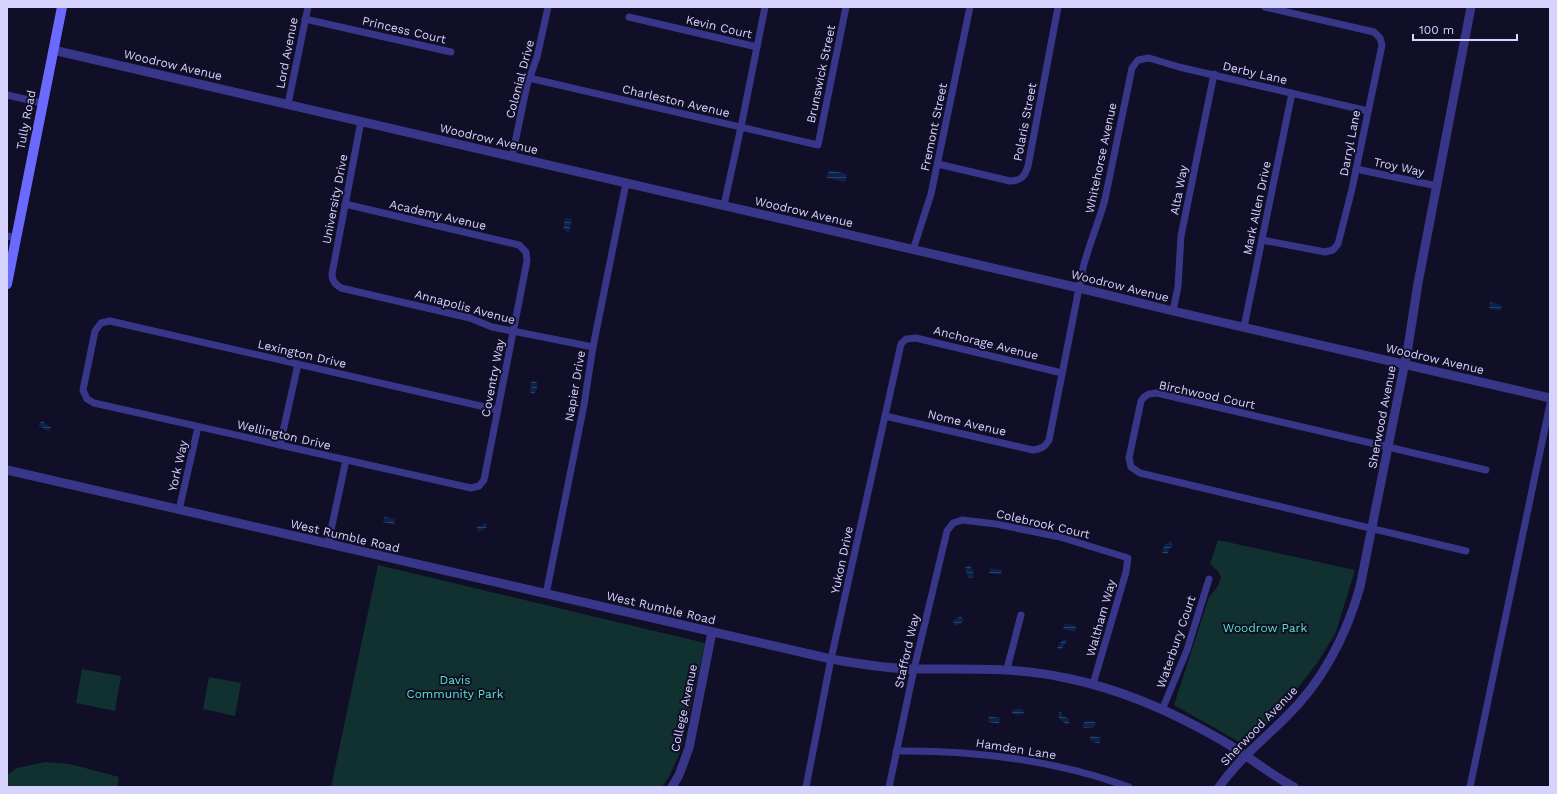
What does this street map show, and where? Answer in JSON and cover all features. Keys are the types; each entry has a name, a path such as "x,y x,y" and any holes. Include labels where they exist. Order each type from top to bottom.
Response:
{"main road":[{"name":"Tully Road","path":"7,284 12,237 62,7"}],"street":[{"name":"Lord Avenue","path":"288,104 308,7"},
{"name":"Colonial Drive","path":"512,157 529,78 538,57 548,7"},
{"path":"724,205 765,7"},
{"name":"Brunswick Street","path":"818,144 846,7"},
{"name":"Fremont Street","path":"913,250 931,194 970,7"},
{"name":"Polaris Street","path":"938,164 1010,181 1015,181 1024,176 1028,166 1058,7"},
{"name":"Darryl Lane","path":"1262,240 1325,252 1333,250 1338,244 1356,169 1382,45 1380,38 1374,32 1265,7"},
{"name":"Sherwood Avenue","path":"1219,787 1245,755 1287,717 1315,684 1337,648 1352,615 1360,586 1405,364 1415,311 1418,283 1471,7"},
{"name":"Kevin Court","path":"629,17 757,47"},
{"name":"Princess Court","path":"305,19 451,52"},
{"name":"Woodrow Avenue","path":"53,50 1550,398"},
{"name":"Derby Lane","path":"1138,60 1149,58 1368,111"},
{"name":"Whitehorse Avenue","path":"1043,448 1049,440 1079,288 1088,248 1105,199 1132,68 1138,60"},
{"name":"Alta Way","path":"1173,311 1178,287 1181,236 1214,74"},
{"name":"Charleston Avenue","path":"529,78 818,144"},
{"name":"Mark Allen Drive","path":"1244,327 1292,93"},
{"path":"7,95 42,103"},
{"name":"University Drive","path":"334,282 332,274 361,121"},
{"name":"Troy Way","path":"1356,169 1437,186"},
{"name":"Napier Drive","path":"546,594 626,183"},
{"name":"Academy Avenue","path":"345,204 519,245 525,250"},
{"name":"Coventry Way","path":"479,486 484,480 514,332 527,261 525,250"},
{"name":"Annapolis Avenue","path":"334,282 341,288 463,316 492,327 593,347"},
{"name":"Lexington Drive","path":"85,397 83,390 95,331 101,324 110,321 498,410"},
{"name":"Anchorage Avenue","path":"905,339 916,338 1062,373"},
{"name":"Yukon Drive","path":"806,787 899,347 905,339"},
{"path":"280,445 298,364"},
{"name":"Birchwood Court","path":"1466,551 1140,473 1131,467 1129,458 1141,401 1147,395 1153,393 1486,470"},
{"name":"Wellington Drive","path":"85,397 94,404 471,488 479,486"},
{"path":"1470,787 1550,404"},
{"name":"Nome Avenue","path":"885,416 1034,450 1043,448"},
{"name":"York Way","path":"179,510 198,427"},
{"path":"328,544 346,460"},
{"name":"West Rumble Road","path":"7,470 832,660 914,669 972,668 1043,673 1093,684 1129,696 1190,723 1245,755 1294,787"},
{"name":"Colebrook Court","path":"953,523 962,520 1029,530 1082,543 1128,558"},
{"name":"Stafford Way","path":"889,787 914,669 947,531 953,523"},
{"name":"Waltham Way","path":"1093,684 1126,572 1128,558"},
{"name":"Waterbury Court","path":"1162,710 1187,650 1209,579"},
{"path":"1007,670 1021,615"},
{"name":"College Avenue","path":"672,787 682,768 688,748 712,632"},
{"name":"Hamden Lane","path":"896,751 964,752 1026,760 1087,773 1130,787"}],"green space":[{"name":"Woodrow Park","path":"1218,540 1355,570 1336,632 1318,662 1279,712 1266,725 1241,743 1174,705 1209,597 1218,586 1221,577 1218,571 1210,564"},
{"name":"Davis Community Park","path":"378,565 705,643 681,750 669,777 662,787 331,787"},
{"path":"82,669 121,676 115,711 76,703"},
{"path":"209,677 241,683 235,716 203,709"},
{"path":"45,762 70,764 119,777 117,787 7,787 7,775 17,768"}],"water":[{"path":"829,170 847,174 845,182 827,178"},
{"path":"565,218 572,219 569,232 566,232 565,229 563,229"},
{"path":"1490,302 1502,305 1500,311 1489,308"},
{"path":"534,380 537,383 537,389 534,394 532,394 529,391 531,388 531,382"},
{"path":"42,421 51,427 50,430 48,431 39,426"},
{"path":"384,517 395,519 394,525 383,522"},
{"path":"485,523 487,524 487,527 480,532 477,531 477,526"},
{"path":"1171,542 1173,546 1169,549 1168,554 1162,553 1164,545"},
{"path":"970,565 974,577 969,578 965,570 966,566"},
{"path":"990,568 1002,570 1001,575 989,573"},
{"path":"961,616 964,621 956,626 952,621"},
{"path":"1065,623 1076,626 1075,632 1063,629"},
{"path":"1063,639 1067,641 1061,650 1057,648"},
{"path":"1013,709 1023,709 1024,714 1015,715 1012,713"},
{"path":"1060,712 1063,716 1069,719 1069,724 1066,724 1059,719 1058,714"},
{"path":"989,716 1000,718 999,724 988,722"},
{"path":"1092,721 1096,723 1094,727 1084,728 1084,722"},
{"path":"1091,735 1101,738 1099,744 1089,740"}]}
